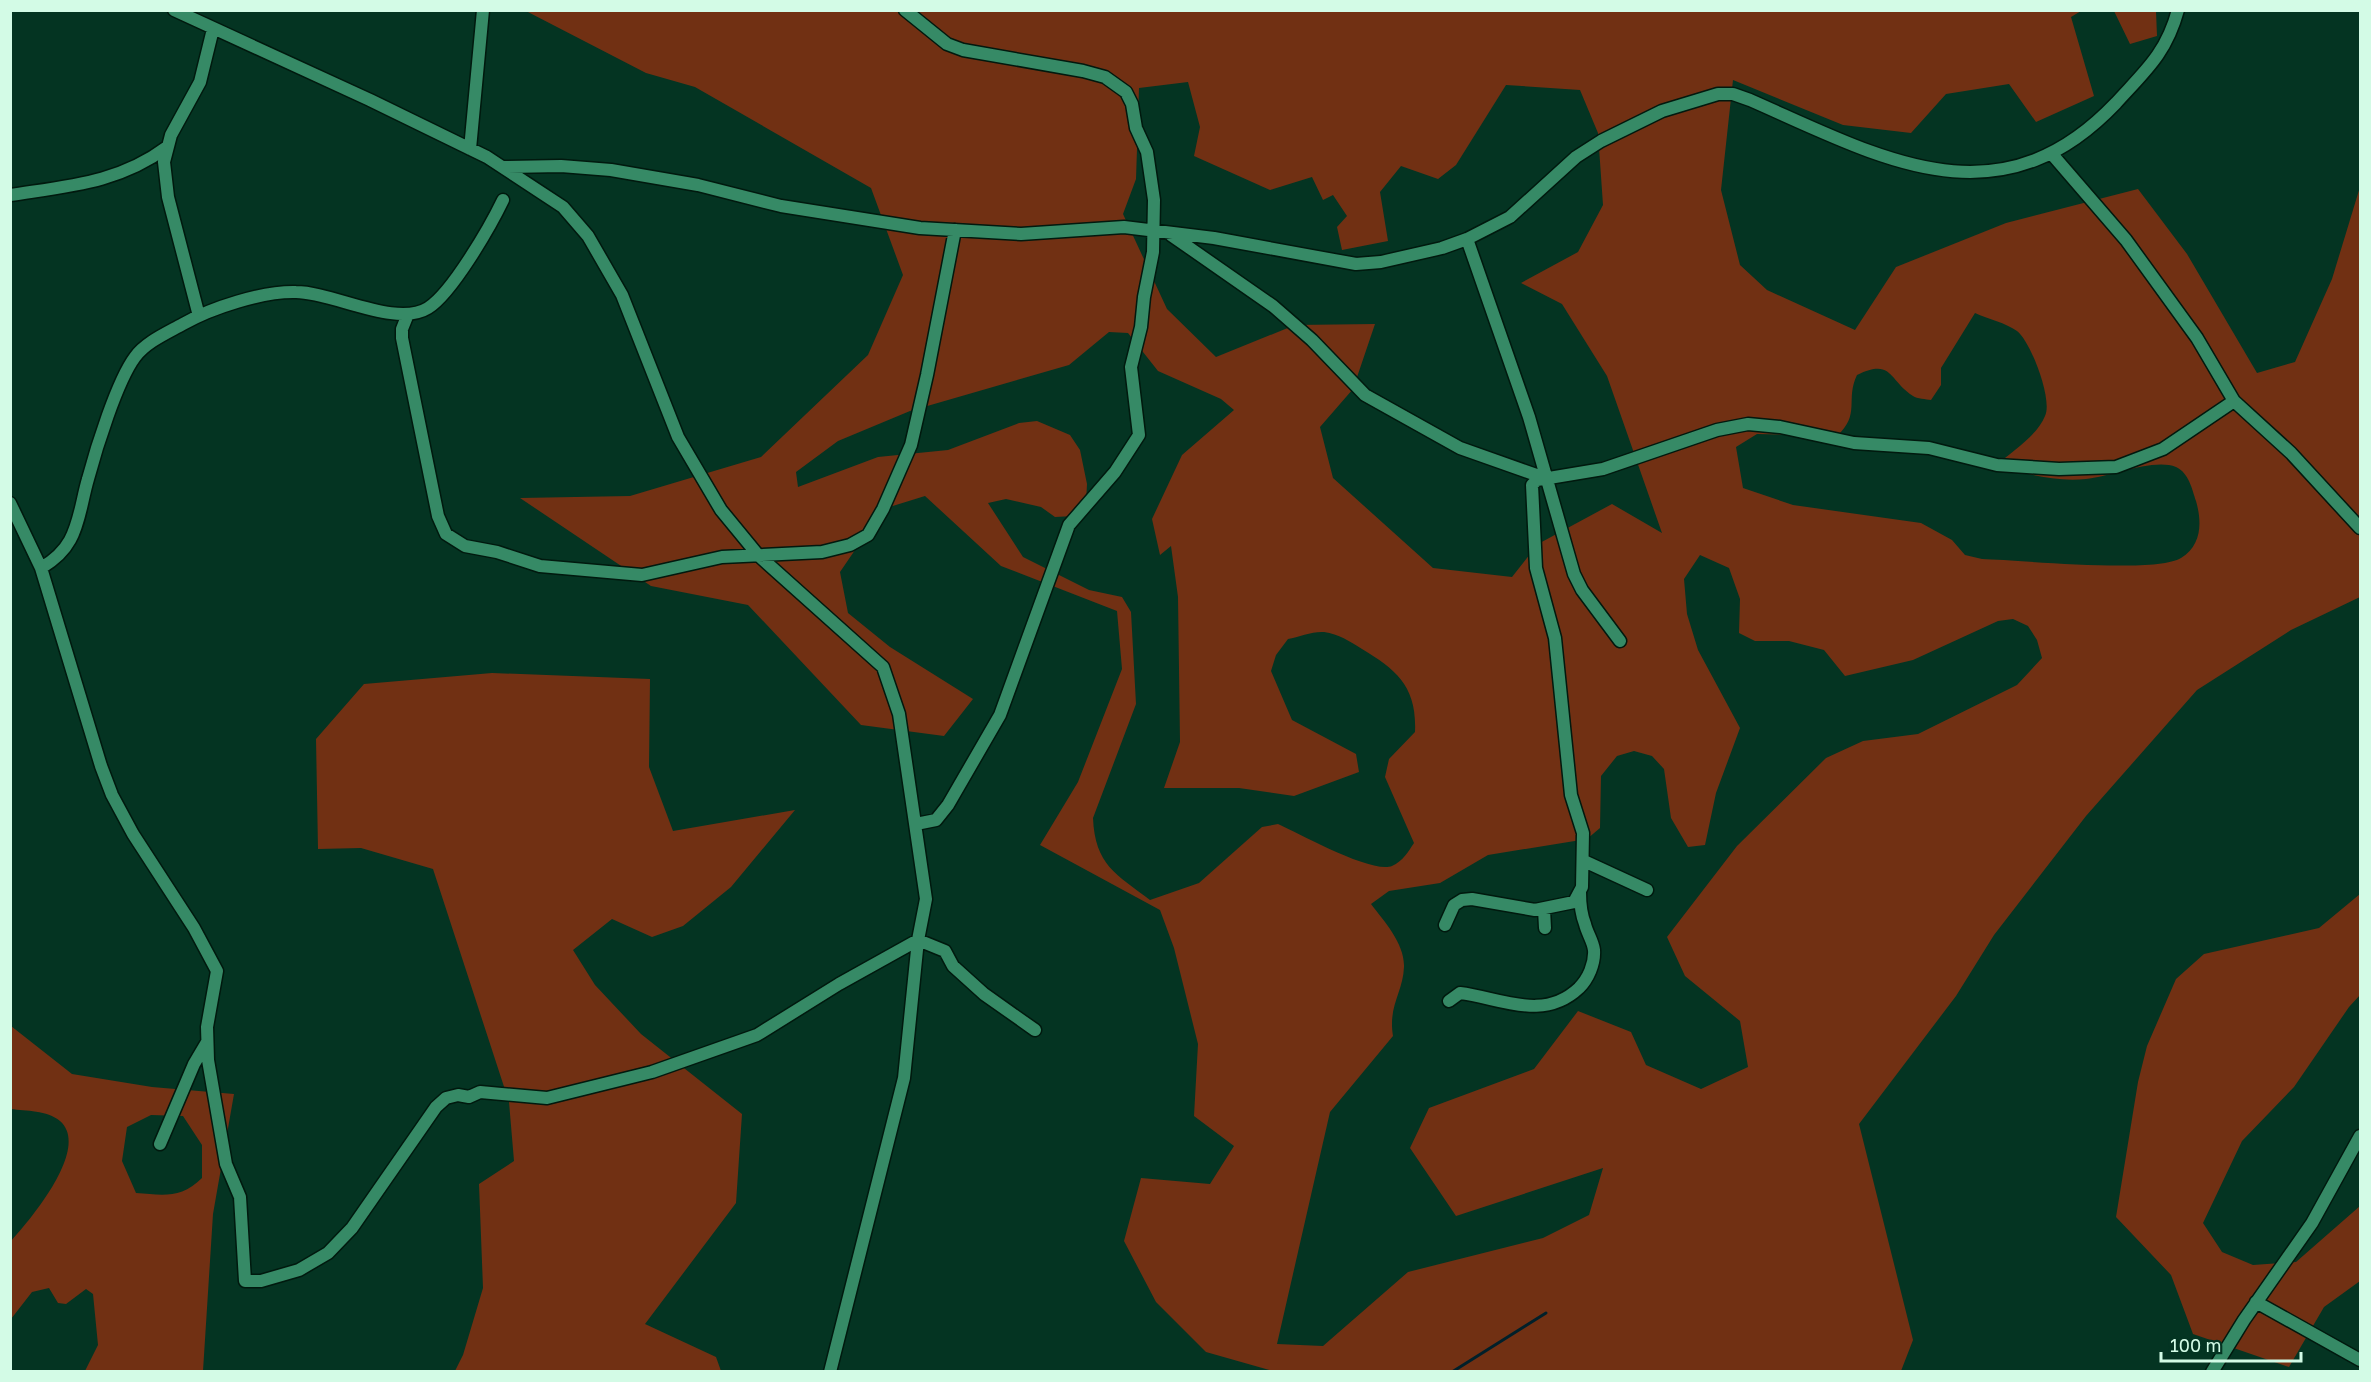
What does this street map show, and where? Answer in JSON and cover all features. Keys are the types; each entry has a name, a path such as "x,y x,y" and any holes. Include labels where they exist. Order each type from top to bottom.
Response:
{"street":[{"path":"174,10 470,149 504,167 563,207 588,236 633,316 687,456 731,525 758,555 883,667 899,714 926,899 918,940 904,1078 830,1371"},
{"path":"470,149 483,10"},
{"path":"905,10 947,44 963,50 1083,71 1105,77 1126,92 1149,161 1160,231 1153,252 1141,327 1131,367 1139,435 1115,472 1069,525 1000,716 948,805 936,820 916,824"},
{"path":"504,167 561,166 611,170 698,185 781,206 920,228 1022,234 1124,227 1356,264 1381,262 1442,248 1467,239 1510,217 1552,175 1601,141 1662,111 1719,94 1733,94 1750,100 1866,151 1926,169 1976,172 2014,168 2051,153 2092,128 2145,75 2165,47 2178,10"},
{"path":"199,316 168,197 164,162 177,122 200,82 213,29"},
{"path":"10,195 124,174 167,147"},
{"path":"2051,153 2126,240 2155,284 2197,338 2234,401 2291,453 2361,528"},
{"path":"41,568 53,562 71,540 95,455 127,369 143,348 199,316 246,300 294,291 327,296 395,314 408,314 429,308 447,289 489,226 502,200"},
{"path":"408,314 402,329 402,338 438,516 446,534 453,541 497,552 529,564 642,575 722,557 822,552 850,545 868,535 883,509 911,445 955,230"},
{"path":"1160,231 1273,306 1312,340 1365,395 1460,448 1545,477"},
{"path":"1467,239 1528,417 1574,573 1582,590 1620,641"},
{"path":"1445,924 1454,905 1462,900 1544,909 1574,902 1582,887 1583,833 1571,795 1556,648 1536,568 1532,485 1545,477 1603,469 1717,430 1748,424 1780,427 1854,443 1929,448 1997,465 2059,469 2116,467 2163,449 2234,401"},
{"path":"10,503 41,568 101,766 112,795 137,841 194,928 217,971 208,1012 207,1042 226,1164 240,1197 244,1239 243,1278 249,1283 299,1270 320,1258 342,1240 381,1188 436,1107 447,1098 458,1095 469,1097 480,1092 547,1098 652,1072 757,1035 838,984 918,940"},
{"path":"1584,861 1647,890"},
{"path":"1449,1001 1460,993 1537,1007 1552,1005 1574,992 1584,982 1589,972 1594,951 1583,915 1580,887"},
{"path":"1544,909 1545,928"},
{"path":"918,940 945,951 953,966 976,987 1035,1030"},
{"path":"160,1144 194,1064 207,1042"},
{"path":"2212,1371 2256,1302 2312,1223 2361,1136"},
{"path":"2256,1302 2361,1360"}],"shaded area":[{"path":"526,11 2081,11 2071,17 2094,96 2036,122 2009,84 1946,94 1911,133 1843,125 1733,80 1721,190 1740,265 1767,290 1855,330 1896,267 2006,223 2138,189 2187,254 2257,373 2295,362 2332,279 2360,187 2360,597 2291,630 2197,690 2086,816 1994,935 1956,996 1859,1124 1913,1340 1901,1371 1276,1372 1206,1352 1156,1302 1124,1241 1141,1178 1210,1184 1234,1146 1194,1116 1198,1044 1174,948 1160,910 1040,845 1078,782 1122,669 1117,611 1001,566 925,496 883,509 840,572 848,613 890,647 973,699 944,736 861,725 748,605 651,586 520,498 630,496 761,457 868,355 903,275 871,188 695,87 646,73","holes":["1188,82 1200,127 1194,156 1270,190 1312,177 1323,200 1333,195 1347,216 1337,227 1342,250 1388,241 1380,192 1401,166 1438,179 1456,165 1506,85 1580,90 1598,133 1603,205 1578,252 1521,283 1562,304 1607,376 1662,533 1612,504 1538,544 1512,577 1433,568 1333,478 1320,427 1353,389 1375,324 1295,325 1216,357 1167,309 1123,214 1136,179 1139,88","1975,313 2013,328 2023,337 2034,359 2043,385 2047,408 2036,430 1997,465 2041,476 2074,480 2096,478 2144,466 2176,467 2184,473 2189,482 2198,509 2199,532 2193,547 2181,558 2167,563 2144,565 2086,565 1982,559 1965,555 1952,540 1921,523 1793,505 1743,488 1736,447 1757,434 1837,436 1849,421 1852,392 1857,375 1869,370 1884,370 1913,396 1931,400 1941,385 1941,368","1109,332 1128,333 1158,371 1221,399 1234,410 1182,455 1152,519 1160,555 1171,546 1178,597 1180,742 1164,788 1239,788 1294,796 1359,772 1356,754 1292,720 1271,671 1276,655 1288,639 1320,632 1334,634 1385,664 1402,682 1412,703 1415,732 1389,759 1385,777 1414,843 1396,864 1382,867 1353,859 1278,824 1262,827 1199,883 1150,900 1118,875 1103,858 1098,847 1093,818 1136,704 1131,612 1122,597 1089,590 1023,557 988,503 1006,499 1041,507 1055,517 1074,516 1086,503 1087,484 1080,450 1070,435 1037,421 1019,423 948,450 878,457 798,487 796,472 838,441 910,411 1069,365","1700,555 1729,568 1740,599 1739,633 1755,641 1789,641 1824,650 1845,676 1913,660 1998,621 2013,619 2028,626 2037,640 2042,658 2017,685 1918,734 1863,741 1826,758 1737,846 1667,937 1685,976 1740,1021 1748,1067 1701,1089 1646,1065 1631,1032 1578,1011 1534,1069 1429,1108 1410,1148 1456,1216 1603,1168 1589,1215 1543,1238 1408,1272 1323,1346 1277,1344 1330,1112 1393,1036 1392,1016 1403,976 1403,958 1393,933 1371,904 1389,891 1440,883 1488,855 1587,839 1600,828 1601,776 1617,756 1634,751 1652,756 1664,769 1671,818 1688,847 1705,845 1716,793 1740,728 1698,650 1687,614 1684,579"]},
{"path":"2114,11 2156,11 2157,36 2130,44"},
{"path":"492,673 650,679 649,767 673,831 795,810 731,887 683,926 652,937 612,919 573,950 595,985 641,1034 742,1114 736,1203 645,1324 716,1357 721,1371 455,1371 463,1355 483,1288 479,1184 514,1161 509,1102 433,869 361,848 318,849 316,739 364,684"},
{"path":"2360,894 2360,995 2349,1007 2294,1087 2242,1141 2203,1223 2222,1252 2253,1265 2296,1262 2360,1206 2360,1281 2324,1307 2289,1367 2193,1334 2171,1275 2116,1217 2138,1082 2147,1046 2176,979 2204,954 2319,928"},
{"path":"11,1026 72,1074 152,1087 234,1094 213,1214 203,1371 85,1371 98,1345 93,1294 86,1289 66,1304 58,1303 49,1288 32,1292 11,1319 11,1241 43,1201 54,1183 68,1148 68,1133 55,1117 11,1109","holes":["151,1115 183,1116 202,1145 202,1178 179,1193 163,1195 136,1193 122,1161 127,1127"]}],"waterway":[{"path":"1452,1372 1546,1313"}]}
